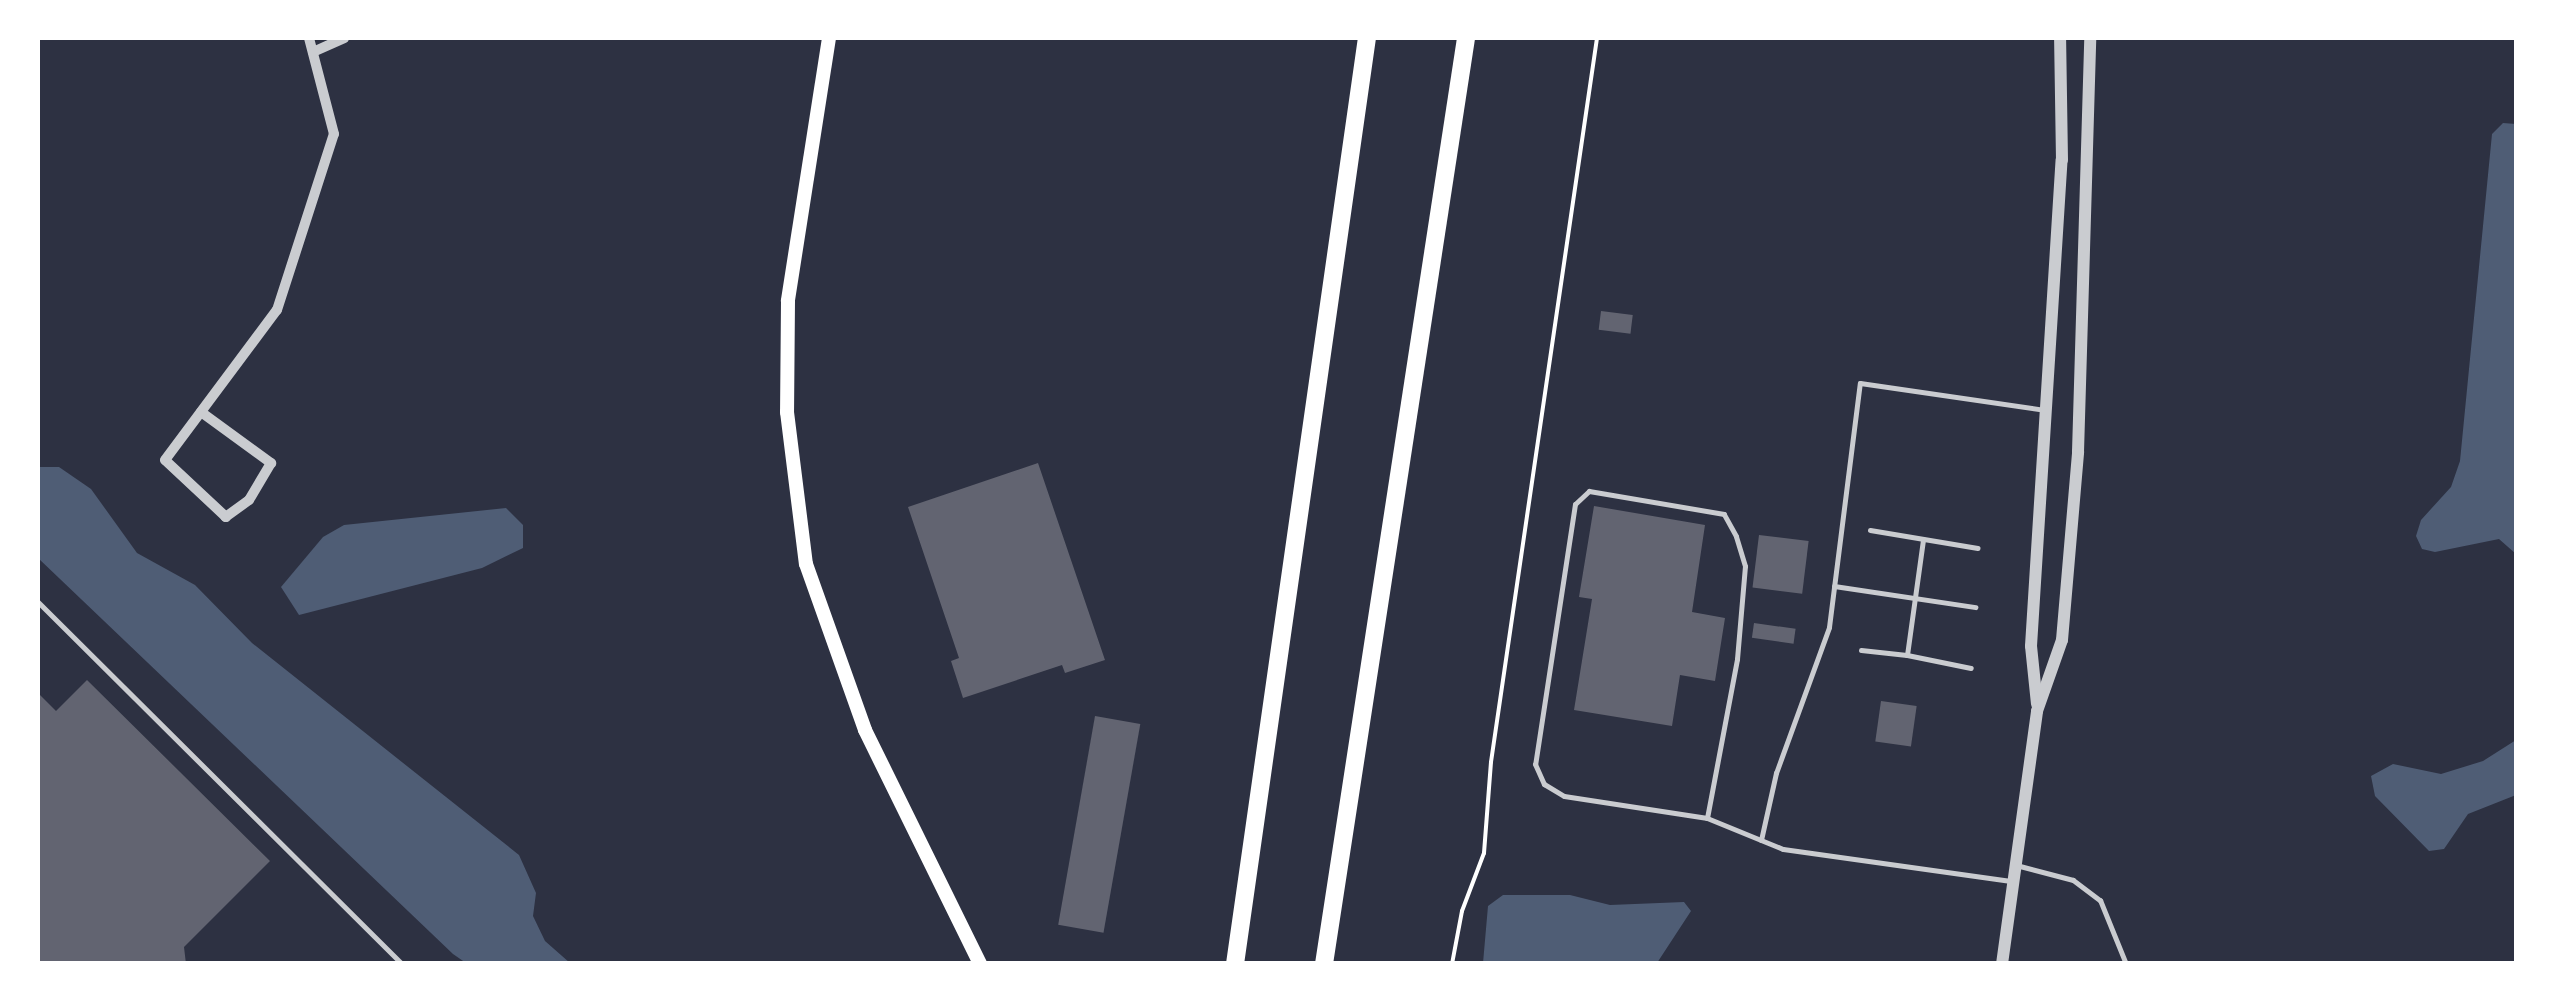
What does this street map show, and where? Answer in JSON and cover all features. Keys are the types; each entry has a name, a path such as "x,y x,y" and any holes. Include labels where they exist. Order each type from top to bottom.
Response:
{"highway":[{"path":"1235,964 1368,38"},
{"path":"1324,964 1466,38"}],"main road":[{"path":"829,38 788,301 787,412 806,564 865,730 980,964"}],"street":[{"path":"201,412 271,462 250,500 226,517 176,478 165,460 277,310 334,134 309,38"},
{"path":"313,52 344,38"},
{"path":"2037,712 2031,646 2050,411 2062,160 2060,38"},
{"path":"2002,964 2012,864 2037,712 2062,640 2078,452 2090,38"}],"lane":[{"path":"1761,840 1776,773 1829,627 1860,383 2050,411"},
{"path":"1707,818 1737,659 1745,566 1736,536 1724,514 1589,491 1575,504 1535,764 1544,784 1564,796 1707,818 1783,850 2011,881"},
{"path":"1870,530 1978,548"},
{"path":"1907,655 1923,539"},
{"path":"1834,586 1975,608"},
{"path":"38,602 402,964"},
{"path":"1861,650 1970,668"},
{"path":"2012,864 2073,880 2100,900 2126,964"}],"path":[{"path":"1452,964 1462,911 1484,853 1492,762 1597,38"}],"water":[{"path":"2503,123 2516,124 2516,554 2499,539 2435,552 2422,549 2416,536 2421,520 2451,487 2460,461 2492,134"},
{"path":"38,467 59,467 91,489 137,553 195,585 252,643 519,855 536,893 533,916 545,941 570,963 466,963 453,954 38,558"},
{"path":"506,508 523,525 523,548 482,568 299,615 281,587 323,537 344,525"},
{"path":"2516,740 2516,795 2468,814 2444,849 2429,851 2375,796 2371,776 2393,764 2441,774 2483,761"},
{"path":"1503,895 1570,895 1610,905 1684,902 1691,911 1657,963 1483,963 1488,906"}],"building":[{"path":"1601,311 1633,315 1630,334 1599,330"},
{"path":"1038,463 1105,660 1065,673 1062,665 963,698 951,661 959,658 908,507"},
{"path":"1594,506 1705,525 1692,612 1725,618 1715,681 1680,675 1672,726 1574,710 1592,599 1579,597"},
{"path":"1759,535 1809,541 1802,594 1753,588"},
{"path":"1754,623 1796,629 1794,644 1752,638"},
{"path":"87,680 270,861 184,947 186,964 38,964 38,693 56,711"},
{"path":"1881,701 1917,706 1911,747 1875,742"},
{"path":"1095,716 1140,724 1103,933 1058,925"}]}
